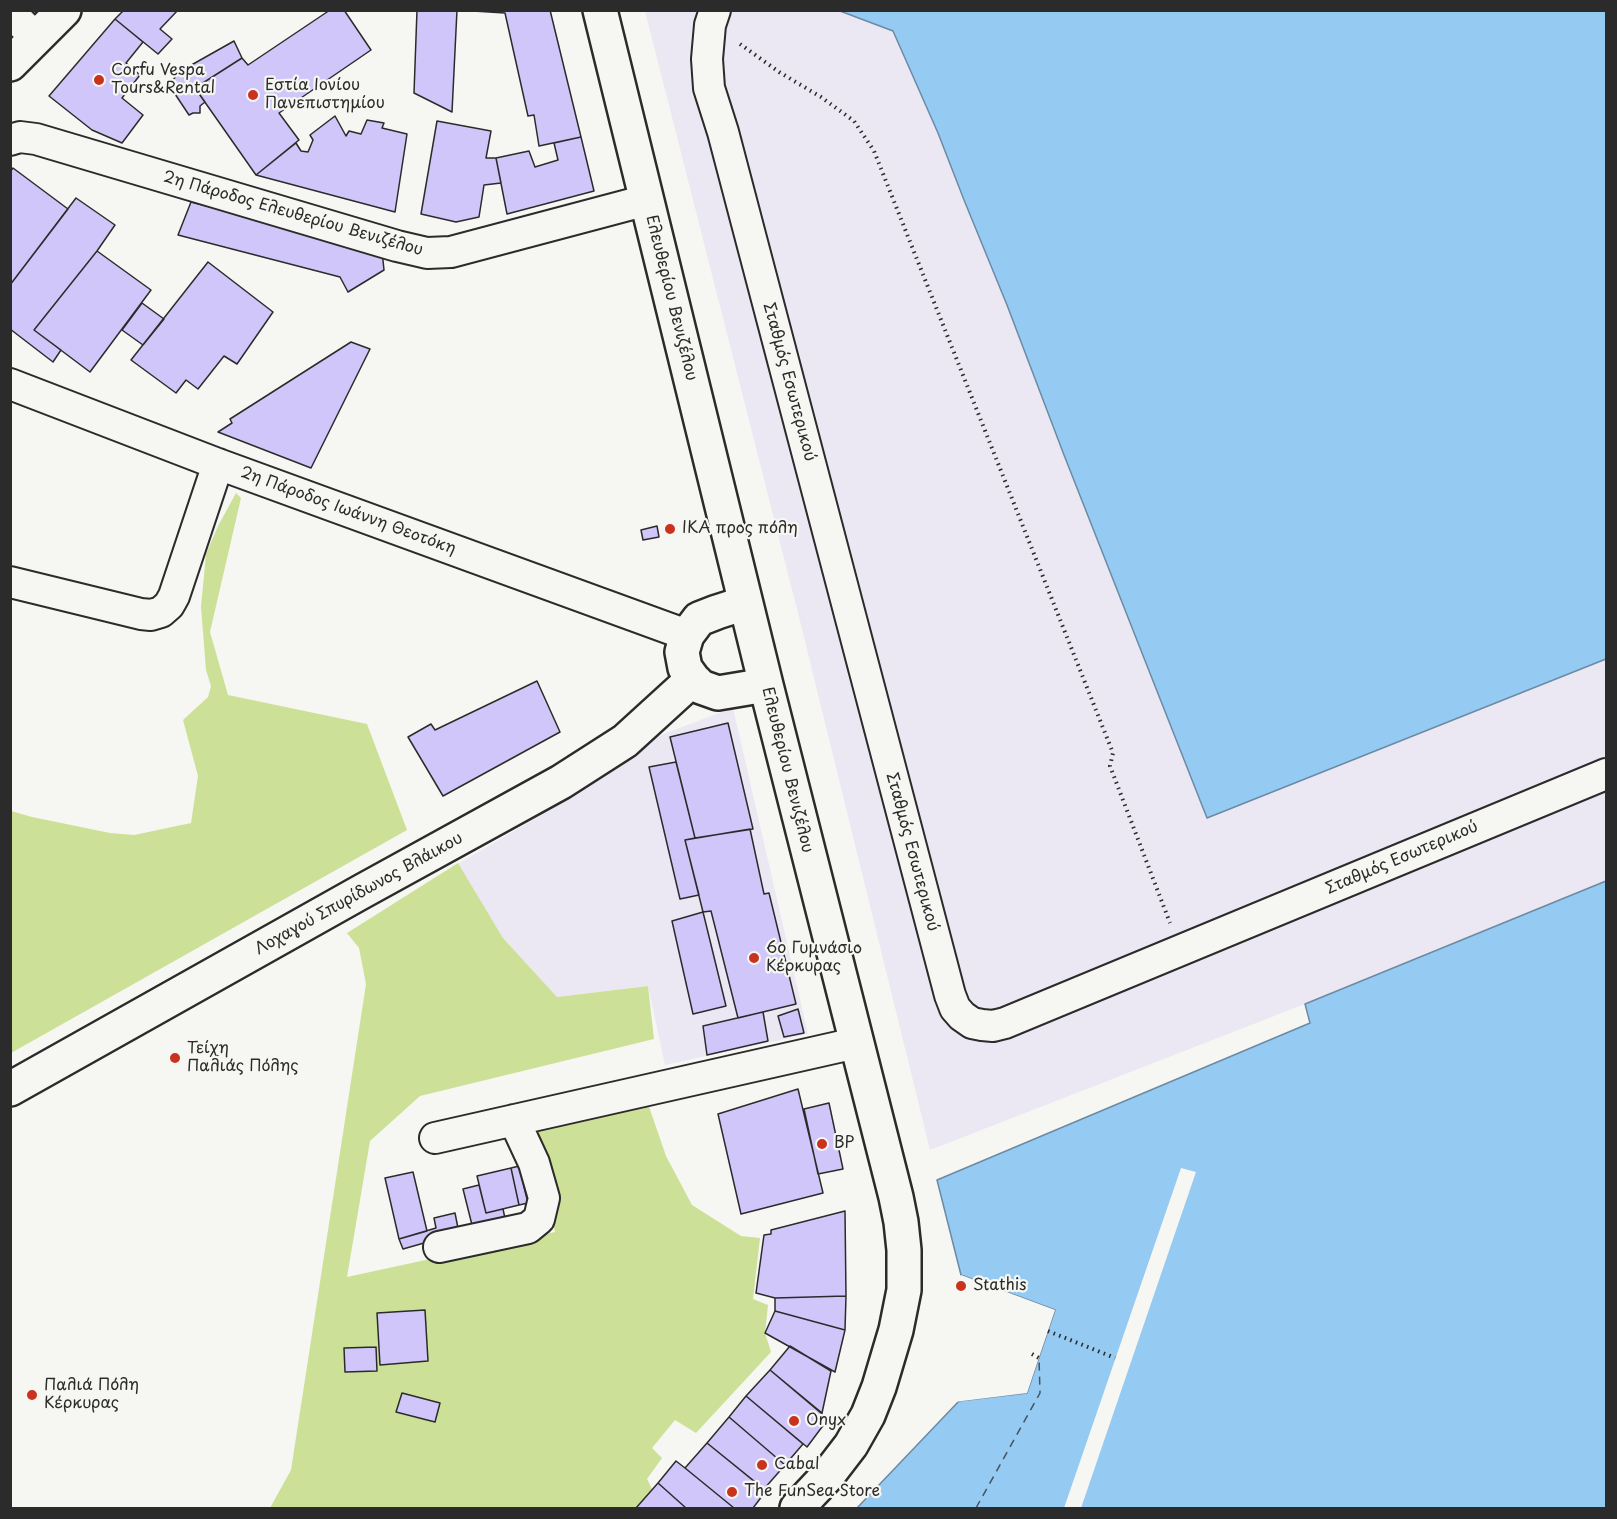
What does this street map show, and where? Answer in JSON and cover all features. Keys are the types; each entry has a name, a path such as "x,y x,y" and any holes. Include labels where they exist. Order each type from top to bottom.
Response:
{"main road":[{"path":"10,64 64,10"},
{"name":"Ελευθερίου Βενιζέλου","path":"600,10 765,685 901,1222 904,1290 888,1360 868,1415 851,1446 797,1509"},
{"path":"746,603 699,619 687,635 682,652 685,668 701,687 718,693 765,685"},
{"name":"Λοχαγού Σπυρίδωνος Βλάικου","path":"10,1089 561,782 625,741 693,679"}],"street":[{"name":"Σταθμός Εσωτερικού","path":"715,10 710,25 707,59 709,88 726,143 944,972 955,1008 962,1016 972,1023 993,1026 1005,1023 1606,774"},
{"path":"10,12 36,38"},
{"name":"2η Πάροδος Ελευθερίου Βενιζέλου","path":"10,140 20,137 36,139 427,253 451,252 647,200"},
{"name":"2η Πάροδος Ιωάννη Θεοτόκη","path":"10,384 218,464 687,635"},
{"path":"10,582 141,614 151,615 161,612 174,596 218,464"},
{"path":"435,1138 856,1042"},
{"path":"440,1247 528,1228 539,1219 544,1198 534,1163 514,1120"}],"path":[{"path":"732,39 854,121 873,151 1113,753 1110,766 1181,950"},
{"path":"1048,1331 1115,1358"},
{"path":"1032,1354 1039,1358"}],"shaded area":[{"path":"645,11 840,11 893,31 938,133 1007,305 1207,818 1606,659 1606,881 1305,1004 930,1150 801,625"},
{"path":"733,708 808,1034 665,1065 648,986 557,997 503,938 458,864 553,808 658,736"}],"green space":[{"path":"236,493 241,498 210,632 228,695 367,724 407,830 11,1053 11,811 110,833 134,835 191,823 198,776 183,720 208,697 211,686 206,670 201,607 206,554"},
{"path":"458,863 503,938 557,997 648,986 654,1039 420,1096 370,1141 347,1277 555,1232 529,1124 645,1095 666,1156 692,1205 741,1236 760,1238 753,1299 768,1305 765,1333 771,1352 696,1433 675,1420 652,1448 662,1458 647,1479 652,1489 636,1508 270,1508 291,1470 366,984 359,948 347,933"}],"water":[{"path":"840,11 1606,11 1606,659 1207,818 1007,305 938,133 893,31"},
{"path":"1606,881 1606,1508 857,1508 959,1401 1027,1393 1055,1310 961,1275 937,1180 1310,1023 1305,1004"}],"pier":[{"path":"1181,1168 1196,1172 1081,1508 1064,1508"},
{"path":"961,1275 1055,1310 1027,1393 954,1402 958,1398 1025,1390 1051,1311 960,1278"}],"building":[{"path":"124,10 178,10 160,29 172,39 158,54 115,19"},
{"name":"Εστία Ιονίου Πανεπιστημίου","path":"330,10 344,10 371,50 279,113 299,140 256,175 195,88 242,58 248,65"},
{"path":"417,10 457,10 452,112 414,93"},
{"path":"457,10 550,10 581,137 539,146 534,115 528,116 505,13"},
{"name":"Corfu Vespa Tours&Rental","path":"115,19 143,42 126,63 140,75 122,98 143,115 122,143 92,130 49,96"},
{"path":"234,41 242,58 195,88 205,102 200,106 200,113 189,115 169,85 179,72"},
{"path":"335,116 346,136 349,131 361,134 367,120 384,123 382,128 407,134 395,212 256,175 296,143 301,151 308,152 313,140 310,135"},
{"path":"437,121 491,131 486,158 496,158 501,183 484,185 479,217 456,222 421,214"},
{"path":"581,137 594,191 507,214 496,158 529,151 535,167 558,160 554,143"},
{"path":"13,168 68,209 10,285 10,172"},
{"path":"76,198 115,225 34,330 61,350 53,362 10,329 10,285"},
{"path":"191,202 382,251 384,270 348,292 340,277 178,235"},
{"path":"97,251 151,290 90,372 34,330"},
{"path":"208,262 273,312 237,364 224,356 198,389 186,380 176,393 131,360"},
{"path":"142,303 164,319 143,345 122,330"},
{"path":"351,342 370,349 311,468 218,432 232,423 230,419"},
{"path":"657,526 659,537 643,540 641,530"},
{"path":"537,681 560,732 443,796 408,737 431,724 435,730"},
{"path":"728,723 753,829 695,838 670,737"},
{"path":"676,762 695,838 685,840 699,895 680,899 649,767"},
{"name":"6ο Γυμνάσιο Κέρκυρας","path":"750,829 764,894 769,893 796,1004 738,1018 711,911 703,912 685,840"},
{"path":"703,912 726,1006 693,1014 672,921"},
{"path":"798,1009 804,1033 784,1037 778,1016"},
{"path":"763,1012 768,1041 707,1055 703,1026"},
{"path":"798,1089 823,1193 741,1214 718,1114"},
{"path":"829,1103 843,1169 818,1174 804,1109"},
{"path":"519,1166 528,1203 519,1205 511,1168"},
{"path":"511,1168 519,1205 486,1213 477,1176"},
{"path":"413,1172 427,1231 399,1239 385,1178"},
{"path":"479,1185 486,1213 503,1209 506,1223 473,1229 463,1189"},
{"path":"845,1211 846,1296 775,1298 756,1293 764,1235 771,1234 771,1230"},
{"path":"455,1213 459,1233 403,1249 399,1239 436,1228 434,1218"},
{"path":"846,1296 845,1330 775,1311 775,1298"},
{"path":"425,1310 428,1361 380,1365 377,1313"},
{"path":"775,1311 845,1330 835,1372 765,1333"},
{"path":"790,1346 831,1371 822,1413 770,1370"},
{"path":"376,1347 377,1371 345,1372 344,1348"},
{"path":"770,1370 828,1419 807,1447 746,1396"},
{"path":"402,1393 440,1403 435,1422 396,1412"},
{"path":"746,1396 803,1444 785,1465 729,1417"},
{"path":"729,1417 785,1465 764,1489 707,1443"},
{"path":"707,1443 766,1491 753,1508 734,1508 685,1468"},
{"path":"676,1461 734,1508 686,1508 658,1483"},
{"path":"658,1483 686,1508 636,1508"}],"ferry route":[{"path":"976,1508 1040,1393 1039,1358"}],"place":[{"name":"Corfu Vespa Tours&Rental","path":"99,80"},
{"name":"Εστία Ιονίου Πανεπιστημίου","path":"253,95"},
{"name":"ΙΚΑ προς πόλη","path":"670,529"},
{"name":"6ο Γυμνάσιο Κέρκυρας","path":"754,958"},
{"name":"Τείχη Παλιάς Πόλης","path":"175,1058"},
{"name":"BP","path":"822,1144"},
{"name":"Stathis","path":"961,1286"},
{"name":"Παλιά Πόλη Κέρκυρας","path":"32,1395"},
{"name":"Onyx","path":"794,1421"},
{"name":"Cabal","path":"762,1465"},
{"name":"The FunSea Store","path":"732,1492"}]}
